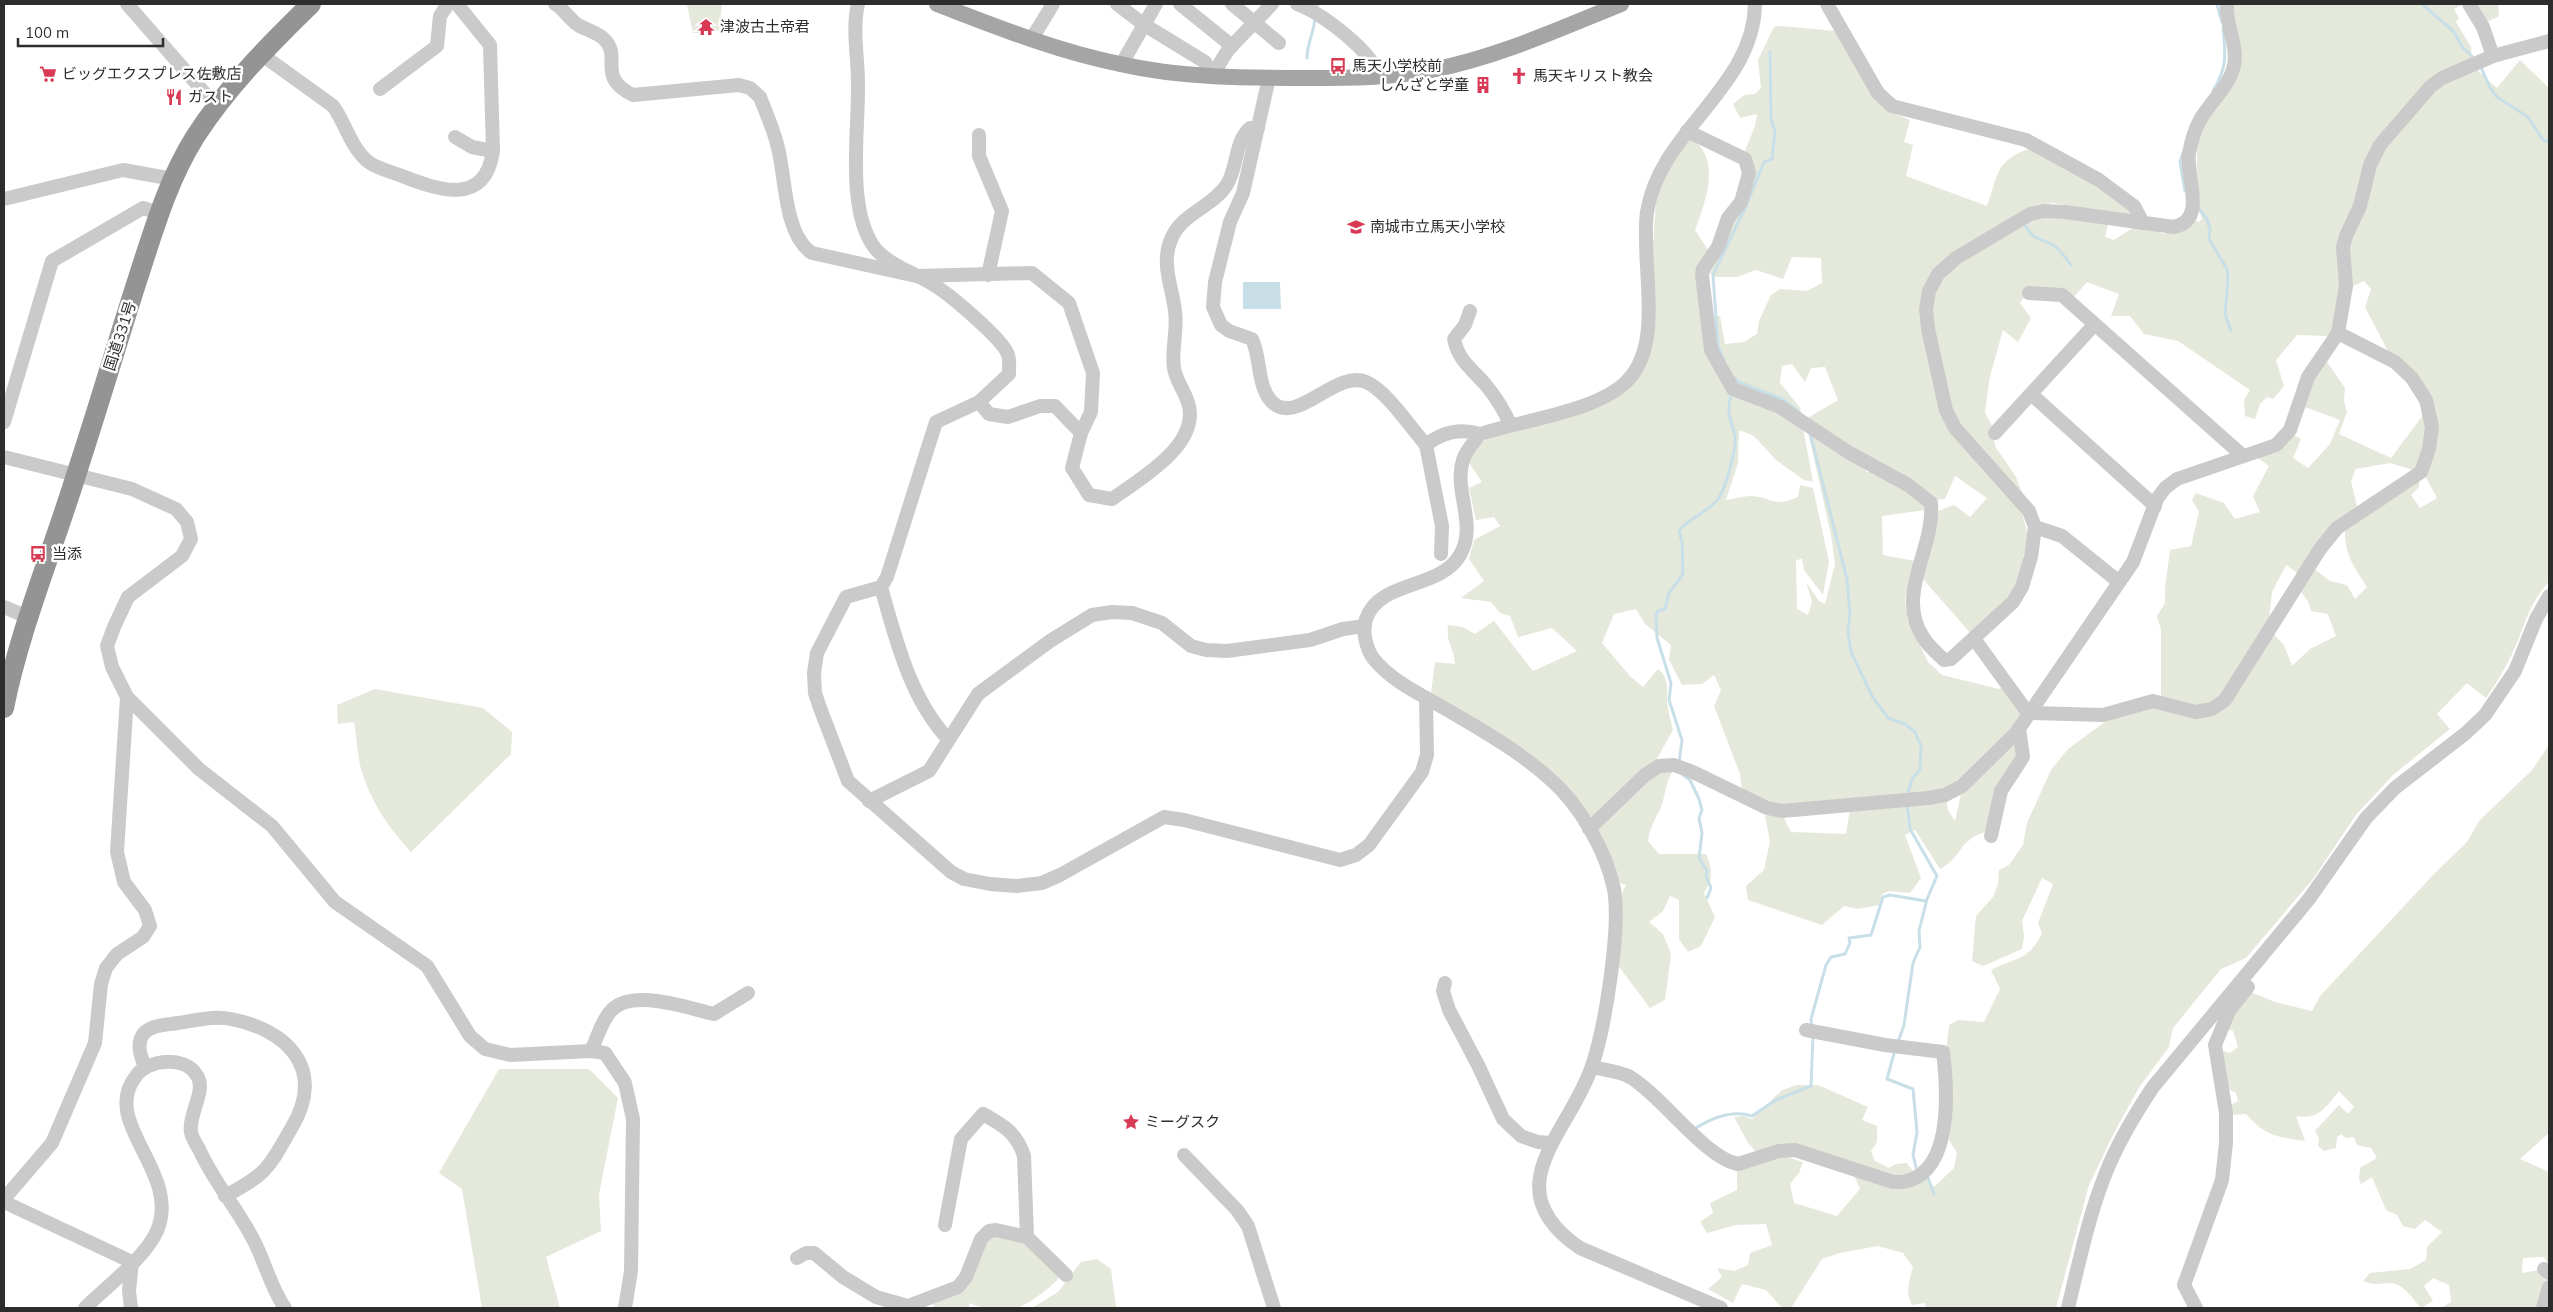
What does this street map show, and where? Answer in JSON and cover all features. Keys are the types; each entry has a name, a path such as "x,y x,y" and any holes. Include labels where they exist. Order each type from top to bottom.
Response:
{"highway":[{"name":"国道331号","path":"4,708 30,618 159,213 173,179 194,138 216,106 261,54 311,4"}],"main road":[{"path":"937,4 1030,40 1121,65 1212,76 1269,78 1379,77 1431,71 1491,55 1621,4"}],"street":[{"path":"127,4 216,106"},
{"path":"380,89 437,46 440,16 448,4"},
{"path":"261,54 333,106 339,114 346,132 370,163 432,188 447,191 458,190 478,181 492,161 493,151 490,45 457,4"},
{"path":"555,4 564,9 576,24 605,39 610,52 613,78 624,90 633,95 728,85 745,86 755,91 760,97 778,146 784,195 804,246 818,255 873,265 916,276 1032,273 1069,303 1093,372 1091,412 1081,433 1072,468 1089,495 1112,499 1140,480 1183,441 1189,429 1189,404 1174,370 1176,312 1166,267 1166,254 1172,236 1180,225 1222,192 1235,170 1241,139 1250,128 1258,128"},
{"path":"858,4 855,47 858,81 857,172 861,217 866,234 880,254 935,286 999,339 1008,354 1009,374 979,402 936,422 888,577 882,587 846,597 817,653 814,673 815,694 848,782 951,872 964,879 990,884 1016,886 1042,883 1060,875 1164,817 1184,820 1340,860 1356,854 1369,845 1422,772 1427,755 1426,698"},
{"path":"1030,40 1053,4"},
{"path":"1117,4 1143,24 1205,62 1212,76 1232,46 1272,4"},
{"path":"1121,65 1156,4"},
{"path":"1180,4 1232,46"},
{"path":"1232,4 1279,43"},
{"path":"1297,4 1312,7 1371,59 1379,77"},
{"path":"1426,445 1436,438 1459,431 1480,434 1600,400 1627,381 1639,365 1646,346 1648,327 1645,256 1648,210 1668,159 1687,131 1734,71 1745,53 1751,34 1755,4"},
{"path":"1827,4 1878,93 1892,106 2026,140 2099,180 2134,206 2143,223"},
{"path":"1687,131 1739,154 1746,159 1749,173 1741,202 1728,218 1718,247 1703,269 1702,275 1711,350 1726,380 1733,389 1780,407 1848,452 1908,485 1931,503 1931,528 1913,588 1912,606 1915,621 1924,639 1944,660 1951,659 1975,640 2013,602 2022,587 2031,558 2035,528 2029,511 1955,428 1946,410 1928,328 1926,309 1929,291 1938,274 1956,258 2030,214 2044,210 2165,226 2181,225 2193,210 2193,196 2188,170 2189,153 2199,121 2227,82 2234,65 2227,4"},
{"path":"2469,4 2483,27 2484,61"},
{"path":"1589,829 1645,775 1659,766 1680,767 1767,808 1782,811 1945,795 1962,786 2019,728 2133,562 2155,506 2166,488 2178,479 2276,445 2290,430 2308,377 2338,333 2346,286 2343,247 2365,190 2370,165 2380,145 2430,87 2442,78 2484,61 2549,42"},
{"path":"1269,78 1243,193 1230,222 1215,282 1215,315 1228,331 1252,340 1257,351 1266,392 1272,402 1284,408 1296,408 1334,387 1363,380 1371,384 1383,396 1426,445 1442,526 1442,554"},
{"path":"979,135 979,156 1002,211 988,275"},
{"path":"455,137 472,147 493,151"},
{"path":"4,199 123,170 173,179"},
{"path":"4,422 52,261 143,208 159,213"},
{"path":"2029,293 2062,295 2243,456"},
{"path":"1470,311 1465,325 1454,339 1455,345 1466,367 1493,394 1510,424"},
{"path":"1995,432 2094,325"},
{"path":"2028,713 2103,716 2153,701 2196,712 2212,710 2225,700 2320,549 2337,528 2421,472 2429,448 2432,427 2426,400 2412,378 2395,362 2338,333"},
{"path":"2031,394 2155,506"},
{"path":"979,402 989,414 1008,417 1040,406 1055,406 1081,433"},
{"path":"1480,434 1468,449 1461,469 1467,534 1465,548 1458,559 1440,574 1385,597 1370,611 1365,626 1366,646 1374,660 1401,682 1478,728 1552,780 1570,801 1589,829 1604,861 1614,889 1615,921 1610,978 1592,1067 1551,1143 1543,1163 1539,1183 1543,1204 1550,1222 1561,1235 1580,1248 1721,1308"},
{"path":"4,457 132,489 176,509 187,522 191,539 182,556 128,597 107,646 112,667 127,697 199,769 272,826 335,902 427,966 470,1036 486,1049 510,1055 591,1051 605,1053 625,1083 633,1119 631,1271 625,1308"},
{"path":"1430,538 1442,526"},
{"path":"2035,528 2062,536 2119,582"},
{"path":"882,587 899,650 914,686 941,731 948,739"},
{"path":"2068,1308 2097,1196 2106,1172 2134,1117 2153,1086 2310,898 2366,818 2381,802 2485,715 2515,671 2536,619 2549,596"},
{"path":"4,607 30,618"},
{"path":"869,801 922,777 929,771 978,694 1050,641 1092,615 1112,612 1132,613 1162,623 1191,646 1206,650 1227,651 1310,640 1343,629 1365,626"},
{"path":"1975,640 2028,713"},
{"path":"127,697 116,852 124,882 145,910 150,926 143,937 118,954 106,968 100,984 95,1042 52,1143 4,1200 132,1262"},
{"path":"1990,836 2001,791 2023,757 2019,728"},
{"path":"2196,1308 2184,1285 2222,1180 2226,1143 2224,1094 2215,1046 2229,1011 2249,984 2244,977"},
{"path":"1445,984 1443,991 1449,1010 1478,1065 1503,1119 1521,1136 1538,1142 1551,1143"},
{"path":"591,1051 609,1013 620,1003 651,1000 714,1014 748,993"},
{"path":"146,1068 139,1050 141,1038 148,1029 209,1018 230,1018 271,1032 286,1042 296,1054 304,1081 304,1101 298,1118 268,1168 257,1179 225,1196"},
{"path":"1592,1067 1628,1076 1718,1155 1732,1163 1738,1164 1788,1150 1893,1182 1906,1182 1923,1172 1938,1152 1945,1128 1943,1052 1810,1031"},
{"path":"85,1308 151,1242 157,1231 162,1206 158,1181 126,1110 126,1094 137,1074 146,1068 167,1061 188,1066 197,1074 201,1084 194,1106 191,1132 209,1172 255,1242 276,1294 285,1308"},
{"path":"945,1225 961,1138 973,1128 983,1114 1005,1127 1020,1145 1024,1156 1027,1238"},
{"path":"1184,1155 1237,1210 1248,1226 1274,1308"},
{"path":"797,1258 806,1253 814,1253 843,1277 876,1297 908,1306 958,1287 966,1277 981,1239 989,1231 996,1230 1027,1238 1066,1275"},
{"path":"131,1308 129,1291 132,1262"},
{"path":"2543,1308 2549,1287"}],"shaded area":[{"path":"687,4 722,4 719,32 693,33"},
{"path":"2230,4 2464,4 2454,9 2459,18 2456,22 2471,47 2472,63 2452,71 2367,157 2331,336 2297,335 2276,360 2284,386 2273,399 2267,397 2260,404 2255,419 2245,416 2244,400 2250,390 2178,341 2144,334 2130,316 2111,316 2119,294 2087,282 2073,298 2028,290 2020,303 2031,318 2018,342 2003,330 1990,376 1985,412 1993,428 1995,446 2016,477 2028,507 1949,411 1928,311 1940,275 2030,216 2109,220 2105,237 2114,240 2139,224 2155,227 2158,232 2164,234 2191,219 2199,222 2202,219 2196,200 2197,146 2201,124 2229,84"},
{"path":"2477,4 2498,4 2499,16 2487,22"},
{"path":"1774,27 1836,31 1872,95 1888,111 1910,120 1904,142 1913,145 1906,176 1987,206 2004,163 2031,148 2105,191 2129,209 2129,214 2124,215 2053,203 2033,207 1925,289 1939,401 2022,514 2028,534 2019,581 2009,600 1973,636 1922,578 1938,511 1954,505 1970,517 1987,498 1955,476 1945,499 1934,500 1804,420 1838,400 1825,367 1811,368 1805,382 1792,364 1782,366 1780,383 1801,409 1797,413 1733,383 1716,351 1712,316 1720,316 1725,344 1744,342 1757,334 1759,321 1771,295 1780,289 1807,291 1822,283 1821,258 1792,257 1783,279 1756,270 1737,277 1716,277 1706,271 1752,163 1745,151 1755,126 1757,114 1740,118 1733,104 1744,95 1755,94 1761,88 1758,60"},
{"path":"2520,60 2549,88 2549,582 2536,598 2512,654 2486,698 2467,683 2437,714 2450,729 2393,775 2356,815 2313,879 2246,958 2221,969 2173,1028 2169,1047 2140,1086 2116,1129 2089,1185 2056,1308 1926,1308 1925,1303 1912,1305 1908,1291 1913,1267 1903,1253 1878,1246 1840,1253 1822,1259 1791,1308 1782,1308 1766,1290 1742,1284 1733,1303 1708,1289 1722,1277 1717,1268 1734,1271 1748,1265 1750,1253 1772,1245 1766,1224 1736,1225 1707,1233 1700,1222 1713,1213 1710,1203 1737,1190 1737,1168 1784,1156 1803,1162 1799,1173 1790,1184 1794,1203 1837,1216 1860,1189 1854,1175 1924,1176 1934,1187 1954,1168 1957,1153 1949,1140 1951,1125 1947,1044 1949,1025 1958,1020 1984,1022 2000,989 1991,970 2027,954 2032,949 2042,933 2038,923 2053,884 2042,878 2022,921 2024,936 2022,949 1983,966 1972,961 1976,916 1993,897 1998,884 1999,870 2009,865 2023,845 2027,823 2051,770 2068,749 2109,719 2152,705 2213,715 2271,631 2284,645 2292,666 2310,649 2336,636 2328,614 2311,611 2308,601 2300,591 2313,568 2330,581 2347,585 2355,599 2367,587 2348,552 2345,527 2419,477 2419,487 2411,495 2420,508 2437,498 2424,474 2434,415 2390,355 2365,307 2371,289 2364,281 2351,287 2347,248 2374,166 2385,147 2433,89 2475,68 2497,88"},
{"path":"1688,137 1699,145 1705,155 1708,167 1707,193 1695,230 1710,253 1698,271 1723,381 1764,403 1803,428 1813,482 1804,480 1776,460 1754,436 1739,430 1738,463 1726,500 1751,496 1783,502 1798,497 1800,485 1813,488 1829,562 1823,595 1804,570 1802,559 1796,560 1797,609 1808,615 1812,602 1806,582 1819,601 1825,604 1835,564 1831,535 1807,427 1858,462 1867,472 1880,472 1925,503 1926,510 1882,516 1883,555 1915,561 1905,599 1908,621 1928,662 1942,675 1999,689 2005,686 2025,712 2009,735 1989,756 1944,792 1811,805 1770,804 1742,792 1740,774 1714,706 1721,690 1714,675 1702,684 1682,685 1669,660 1671,645 1645,624 1636,609 1614,614 1602,643 1630,676 1643,687 1658,669 1662,672 1667,684 1667,705 1673,730 1654,764 1596,819 1587,814 1534,757 1431,693 1435,662 1455,664 1448,637 1448,625 1463,627 1475,634 1494,621 1533,671 1577,651 1552,628 1518,637 1510,616 1500,613 1491,602 1461,598 1484,581 1469,559 1474,540 1500,526 1494,517 1476,520 1469,488 1482,482 1469,463 1474,448 1497,432 1576,412 1645,363 1656,200 1662,180"},
{"path":"2325,359 2345,388 2344,401 2347,412 2339,434 2391,458 2426,411 2427,440 2416,471 2390,463 2356,469 2351,481 2357,506 2333,525 2299,574 2286,565 2272,592 2269,620 2222,698 2198,708 2161,699 2161,630 2157,616 2165,603 2170,550 2191,546 2199,512 2192,500 2196,493 2224,503 2235,519 2260,512 2253,496 2269,466 2255,456 2292,434 2301,439 2293,458 2308,468 2330,444 2340,420 2302,406 2310,380"},
{"path":"375,689 483,708 512,732 511,754 411,852 388,824 375,803 365,781 360,763 354,722 338,724 337,705"},
{"path":"2016,736 2019,756 1988,831 1971,839 1953,859 1940,869 1915,830 1905,835 1921,878 1910,893 1890,891 1882,894 1879,905 1858,909 1844,906 1822,925 1748,900 1746,886 1764,870 1770,841 1765,817 1769,812 1783,816 1791,832 1846,834 1850,809 1946,798 1948,810 1955,821 1962,790"},
{"path":"2549,745 2549,1133 2520,1159 2549,1172 2549,1265 2544,1257 2523,1258 2522,1273 2539,1270 2545,1278 2546,1288 2540,1308 2441,1308 2451,1302 2449,1285 2433,1278 2424,1286 2433,1301 2421,1308 2408,1292 2396,1284 2374,1284 2363,1281 2370,1273 2410,1269 2426,1260 2427,1247 2442,1232 2425,1220 2415,1229 2403,1226 2397,1215 2386,1210 2372,1177 2361,1184 2359,1179 2360,1168 2377,1158 2371,1148 2357,1145 2354,1137 2346,1138 2341,1134 2337,1137 2336,1148 2324,1151 2318,1146 2319,1138 2315,1131 2339,1105 2348,1114 2354,1107 2339,1091 2316,1114 2304,1117 2296,1116 2305,1141 2272,1134 2259,1127 2246,1114 2232,1115 2229,1106 2238,1101 2236,1093 2226,1088 2220,1050 2230,1053 2238,1047 2233,1031 2226,1028 2232,1012 2251,992 2275,1002 2312,1011 2320,996 2434,874 2467,842 2479,821 2532,770"},
{"path":"1658,771 1673,771 1648,841 1659,854 1706,854 1711,874 1709,884 1704,893 1715,917 1701,946 1688,952 1679,939 1679,900 1670,896 1663,911 1649,922 1663,934 1671,954 1665,1000 1650,1008 1617,964 1620,897 1626,885 1617,882 1595,830"},
{"path":"499,1069 589,1069 618,1098 599,1194 601,1231 546,1257 560,1308 482,1308 462,1189 439,1173"},
{"path":"1797,1085 1818,1085 1868,1107 1862,1120 1877,1126 1877,1142 1871,1151 1875,1161 1889,1168 1896,1164 1907,1163 1915,1174 1904,1180 1811,1153 1760,1156 1748,1143 1734,1117 1744,1116 1752,1119 1782,1090"},
{"path":"991,1233 1025,1240 1059,1276 1058,1279 1038,1296 1016,1308 1005,1310 993,1309 970,1303 968,1308 934,1308 933,1303 954,1293"},
{"path":"1097,1259 1111,1269 1116,1308 1032,1308 1058,1292 1081,1262"}],"water":[{"path":"1243,282 1280,282 1281,309 1243,309"}],"waterway":[{"path":"2217,4 2222,22"},
{"path":"2422,4 2454,32 2463,48 2475,59"},
{"path":"1307,58 1315,18"},
{"path":"2213,91 2223,68 2225,46 2223,28"},
{"path":"1724,360 1718,346 1713,275 1746,206 1764,162 1772,159 1775,132 1771,119 1770,52"},
{"path":"2480,65 2490,88 2497,97 2528,117 2543,140 2549,142"},
{"path":"2183,153 2180,162 2185,191"},
{"path":"2196,205 2207,219 2210,229 2209,239 2227,269 2225,314 2231,331"},
{"path":"2025,225 2034,236 2056,247 2071,265"},
{"path":"1735,378 1736,381 1782,399 1800,413"},
{"path":"1679,763 1682,740 1669,700 1671,683 1657,638 1656,615 1658,611 1665,609 1669,593 1683,574 1682,542 1679,531 1688,522 1714,504 1721,494 1727,478 1735,442 1729,413 1731,395"},
{"path":"1810,433 1847,579 1850,614 1848,632 1851,652 1872,696 1888,718 1905,724 1915,732 1921,746 1920,770 1912,779 1907,796"},
{"path":"1683,775 1690,780 1702,810 1699,818 1702,833 1699,858 1707,871 1706,876 1711,888 1707,898"},
{"path":"1898,1042 1904,1025 1913,963 1920,947 1919,931 1927,899 1937,876 1910,829 1907,804"},
{"path":"1812,1027 1811,1019 1826,965 1831,957 1845,954 1850,943 1849,938 1871,935 1883,897 1890,895 1926,901"},
{"path":"1696,1128 1723,1116 1737,1114 1752,1116 1776,1100 1811,1086 1813,1036"},
{"path":"1895,1050 1887,1079 1913,1089 1917,1132 1913,1155 1917,1171"},
{"path":"1925,1176 1928,1178 1934,1194"}],"place":[{"name":"津波古土帝君","path":"706,27"},
{"name":"馬天小学校前","path":"1338,66"},
{"name":"ビッグエクスプレス佐敷店","path":"48,74"},
{"name":"馬天キリスト教会","path":"1519,76"},
{"name":"しんざと学童","path":"1483,85"},
{"name":"ガスト","path":"174,97"},
{"name":"南城市立馬天小学校","path":"1356,227"},
{"name":"当添","path":"38,554"},
{"name":"ミーグスク","path":"1131,1122"}]}
